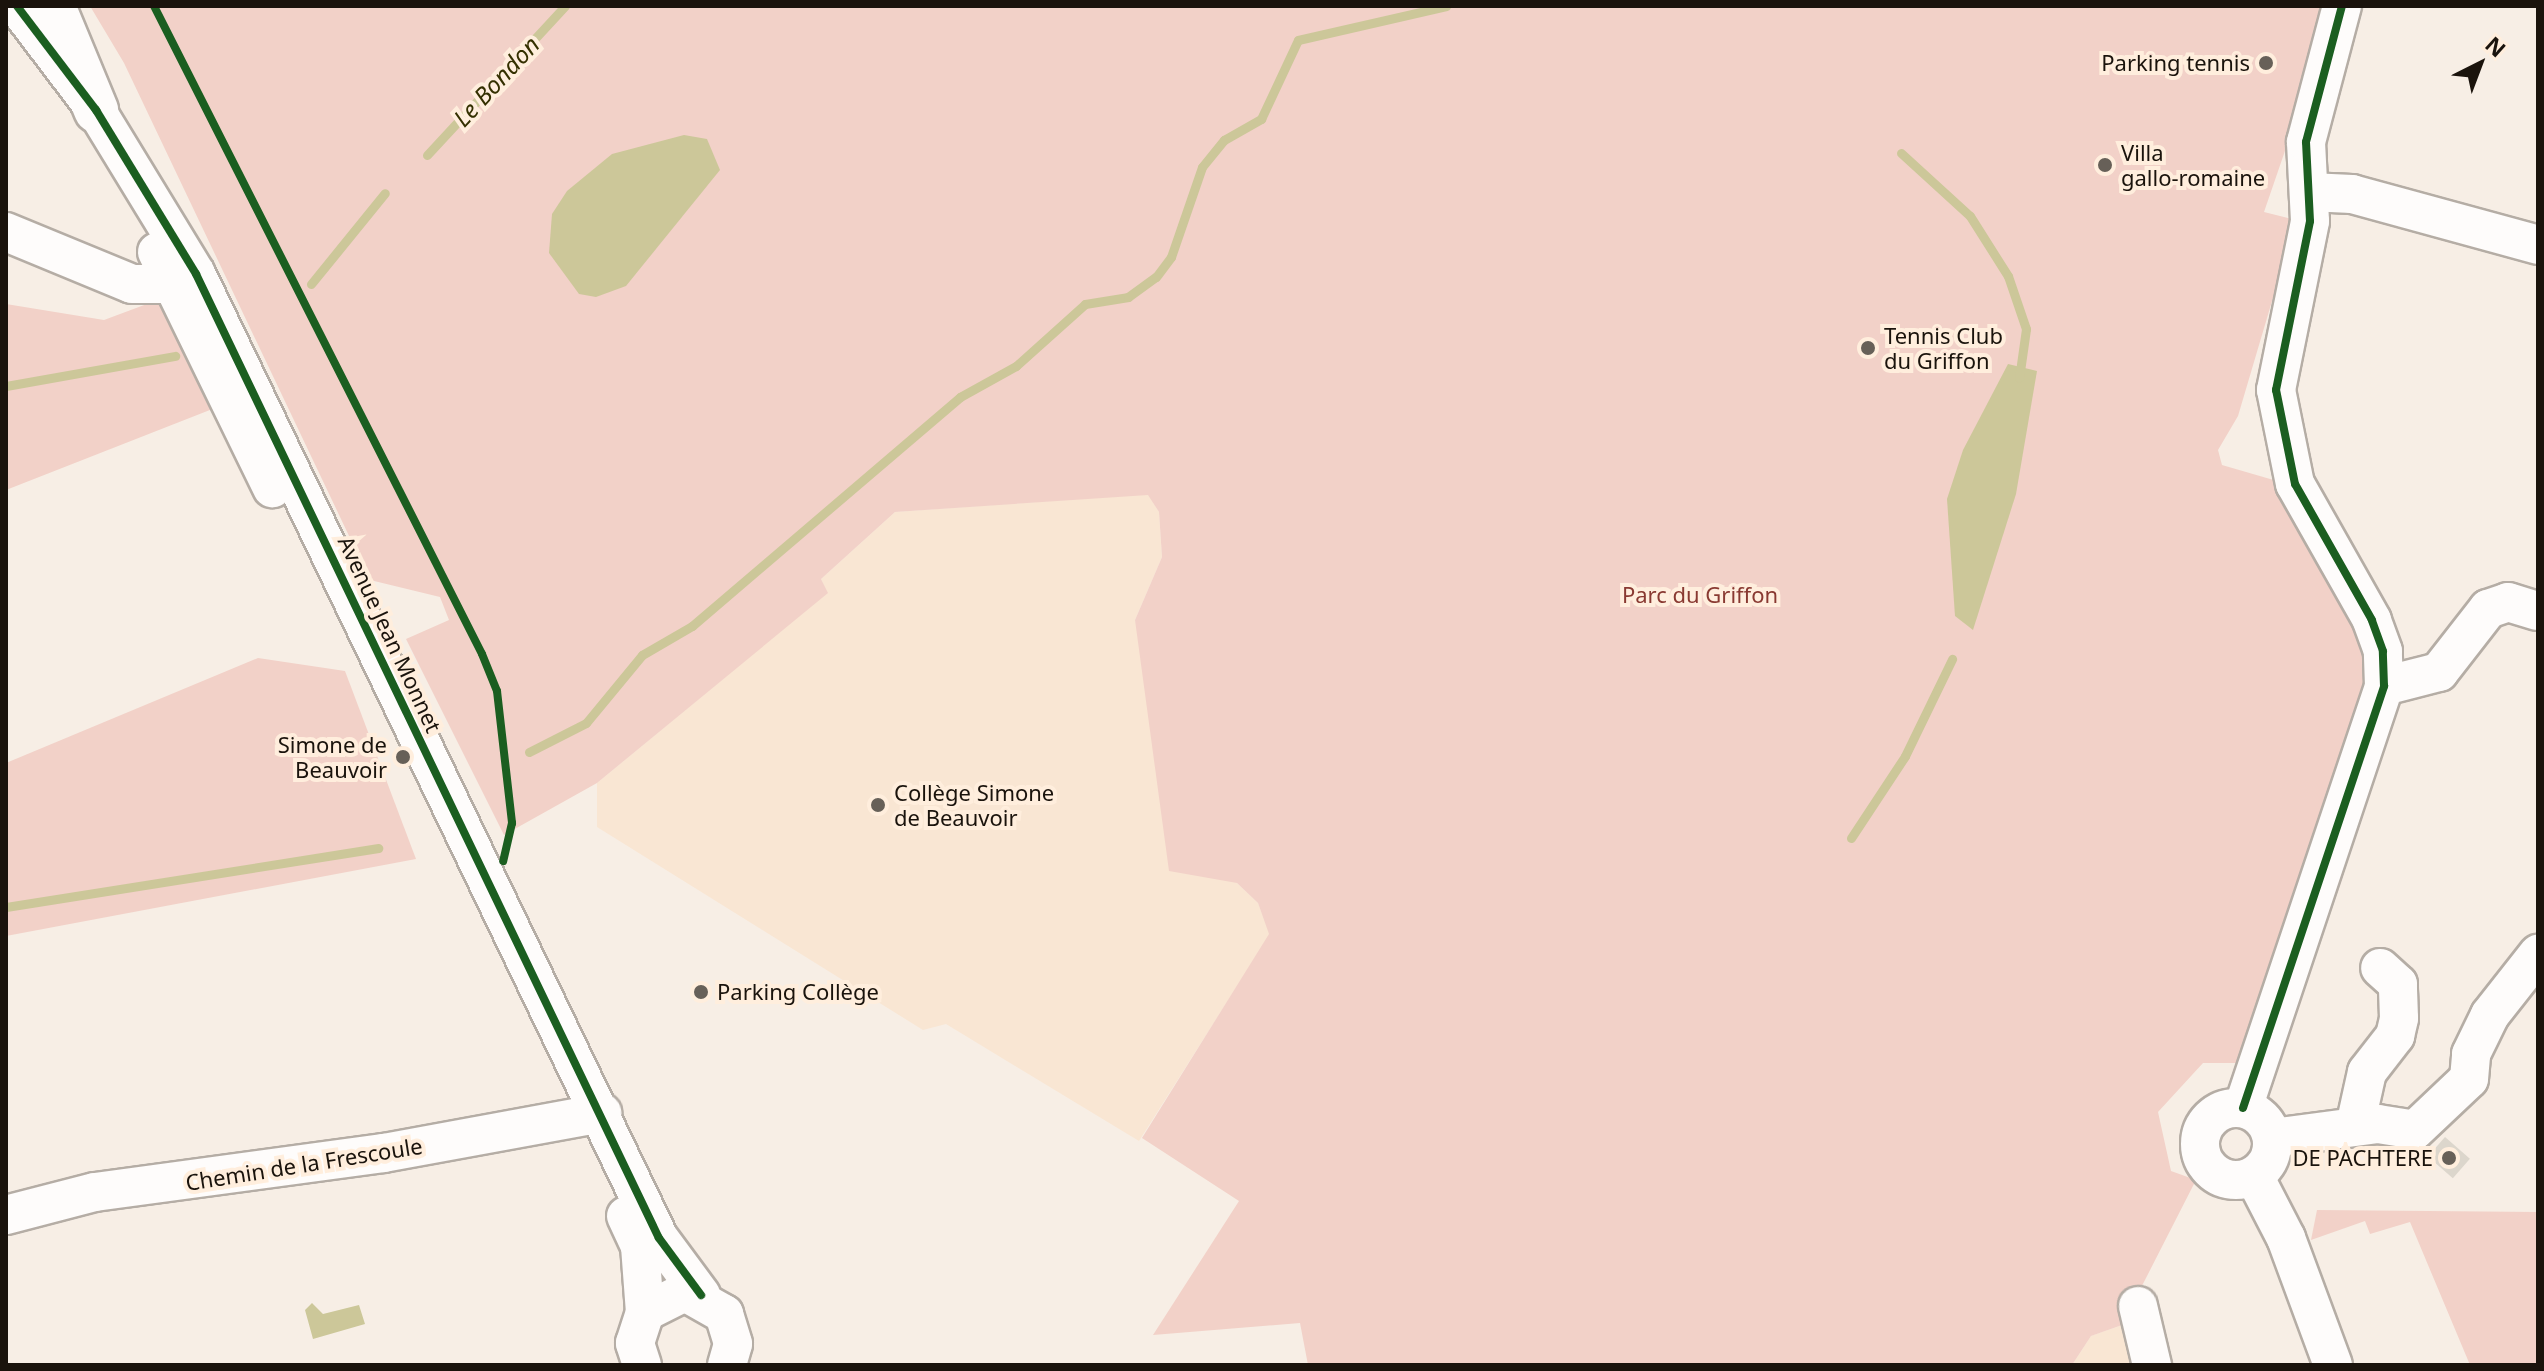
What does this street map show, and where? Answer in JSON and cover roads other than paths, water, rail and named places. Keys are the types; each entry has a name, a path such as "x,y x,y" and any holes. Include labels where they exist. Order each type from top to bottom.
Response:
{"highway":[{"path":"53,6 96,110"}],"street":[{"name":"Avenue Jean Monnet","path":"17,6 96,110 152,194 203,319 591,1116 659,1238 701,1295 731,1328 729,1363"},
{"path":"2243,1108 2384,686 2383,651 2372,620 2283,450 2276,390 2309,192 2306,142 2342,6"},
{"name":"Avenue Jean Monnet","path":"96,110 172,284 203,319"},
{"path":"2309,192 2352,194 2538,245"},
{"path":"6,232 132,284 172,284"},
{"path":"2384,686 2439,672 2488,609 2508,602 2538,611"},
{"path":"2272,1138 2355,1126 2415,1130 2440,1110 2469,1079 2471,1054 2502,996 2538,954"},
{"path":"2355,1126 2367,1072 2395,1036 2399,1018 2398,984 2380,968"},
{"path":"2243,1108 2257,1114 2272,1138 2265,1166 2254,1176 2213,1172 2200,1144 2213,1116 2243,1108"},
{"name":"Avenue Jean Monnet","path":"591,1116 640,1246 645,1312 635,1343 642,1365"},
{"name":"Chemin de la Frescoule","path":"6,1215 95,1192 591,1116"},
{"path":"2254,1176 2286,1238 2333,1365"},
{"path":"645,1312 670,1294 701,1295"},
{"path":"2138,1306 2152,1365"}],"waterway":[{"name":"Le Bondon","path":"427,155 565,6"},
{"path":"529,752 586,723 642,655 692,626 960,397 1016,366 1085,304 1128,297 1156,277 1171,257 1202,167 1224,140 1261,119 1298,40 1446,6"},
{"path":"1901,153 1970,216 2008,276 2026,329 2019,378"},
{"name":"Le Bondon","path":"311,284 385,193"},
{"name":"Le Bondon","path":"6,386 175,356"},
{"path":"1851,838 1905,756 1952,659"},
{"path":"6,907 378,848"}],"place":[{"name":"Parking tennis","path":"2266,63"},
{"name":"Villa gallo-romaine","path":"2105,165"},
{"name":"Tennis Club du Griffon","path":"1868,348"},
{"name":"Simone de Beauvoir","path":"403,757"},
{"name":"Collège Simone de Beauvoir","path":"878,805"},
{"name":"Parking Collège","path":"701,992"},
{"name":"DE PACHTERE","path":"2449,1158"}],"park label":[{"name":"Parc du Griffon","path":"1700,595"}]}
